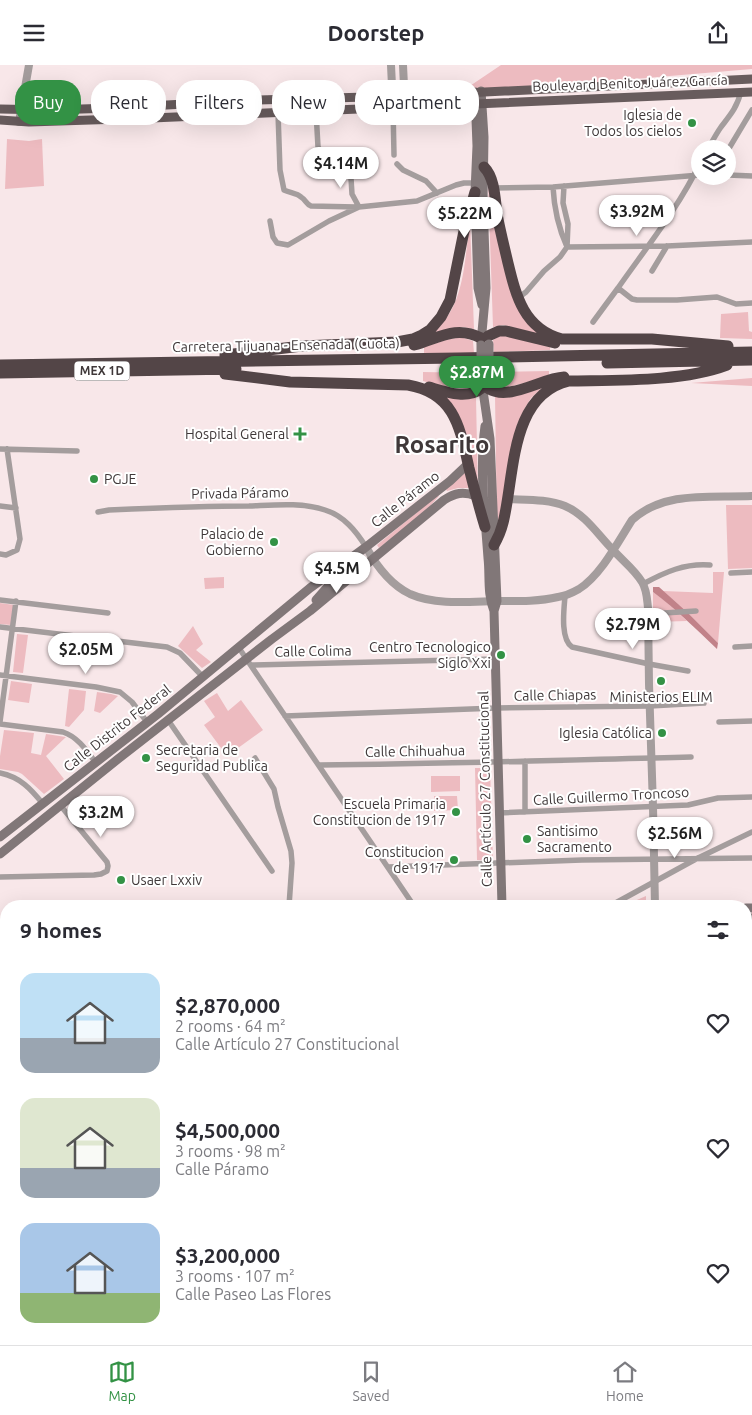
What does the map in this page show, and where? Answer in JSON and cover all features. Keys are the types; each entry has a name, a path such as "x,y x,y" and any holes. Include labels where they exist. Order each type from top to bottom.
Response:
{"highway":[{"path":"484,167 493,188 499,227 521,307 530,320 549,334 573,339 633,339 679,342 734,347 752,352"},
{"path":"203,365 227,355 275,349 397,342 413,339 430,330 441,317 450,300 475,188"},
{"path":"275,349 404,347 459,332 467,332 485,341 499,331 574,345 679,342"},
{"name":"Carretera Tijuana - Ensenada (Cuota)","path":"0,373 203,365 752,352"},
{"name":"Carretera Tijuana - Ensenada (Cuota)","path":"0,365 752,360"},
{"path":"494,545 503,523 521,426 534,403 545,391 569,381 648,378 697,373 736,361"},
{"path":"203,365 231,375 290,382 403,385 429,391 443,402 457,423 485,527"},
{"path":"290,382 318,380 402,381 464,395 472,394 485,384 499,393 560,377 676,372 697,373"}],"main road":[{"name":"Boulevard Benito Juárez García","path":"479,91 752,79"},
{"path":"681,94 695,91 702,81"},
{"name":"Boulevard Benito Juárez García","path":"479,104 752,92"},
{"name":"Boulevard Benito Juárez García","path":"81,109 355,97"},
{"name":"Calle Artículo 27 Constitucional","path":"479,104 484,137 485,384 490,439 494,545 495,659 502,900"},
{"name":"Boulevard Benito Juárez García","path":"0,109 15,110"},
{"name":"Boulevard Benito Juárez García","path":"81,120 272,113"},
{"name":"Boulevard Benito Juárez García","path":"0,120 15,122"},
{"name":"Calle Artículo 27 Constitucional","path":"478,125 475,188 478,288 484,314"},
{"name":"Calle Artículo 27 Constitucional","path":"487,417 483,439 483,504 494,601"},
{"name":"Calle Páramo","path":"239,648 330,573 450,481 468,464"},
{"name":"Calle Páramo","path":"249,662 444,499 462,493 476,496"},
{"path":"310,611 332,582 330,573 353,575"},
{"name":"Calle Distrito Federal","path":"0,837 96,763 239,648"},
{"name":"Calle Distrito Federal","path":"0,854 168,720 249,662"}],"street":[{"path":"26,80 29,65"},
{"path":"391,65 392,80"},
{"path":"403,65 403,80"},
{"path":"713,140 733,112 740,92"},
{"path":"734,140 752,110"},
{"path":"278,125 280,170 284,190 300,195 307,205 359,207 411,202 464,183 475,188"},
{"path":"317,125 320,152 324,156 343,156"},
{"path":"393,125 394,155"},
{"path":"350,163 352,194 359,207"},
{"path":"397,164 403,170 426,181 437,193"},
{"path":"493,188 564,187 691,176"},
{"path":"736,176 752,177"},
{"path":"594,322 691,185"},
{"path":"553,187 562,237 567,247"},
{"path":"518,298 560,257 567,247 569,231 563,203 564,187"},
{"path":"270,221 273,237 277,243 288,245 329,221 359,207"},
{"path":"567,247 648,247 752,242"},
{"path":"652,271 667,246"},
{"path":"618,288 632,299 637,300 718,297 736,304 752,303"},
{"path":"0,553 6,555 18,550 20,531 3,449 77,451"},
{"path":"366,547 372,559 400,588 421,598 452,602 547,599 565,595 579,589 591,579 601,568 632,520 650,507 664,501 701,497 752,496"},
{"path":"508,499 551,502 564,506 584,519 643,584 647,596 648,614 655,900"},
{"path":"0,506 16,508"},
{"name":"Privada Páramo","path":"98,512 109,509 309,506 326,510 338,516 354,530 366,547"},
{"path":"643,584 662,573 679,567 702,564 710,565"},
{"path":"731,573 752,572"},
{"path":"565,595 565,635 570,645 649,664 688,671"},
{"path":"0,600 108,613"},
{"path":"16,601 3,675 0,723 70,734 86,749 96,763"},
{"path":"648,614 696,611"},
{"path":"0,627 168,647 180,653 203,677"},
{"path":"735,647 752,646"},
{"path":"239,648 410,900"},
{"name":"Calle Colima","path":"249,662 495,659"},
{"path":"3,675 120,692 132,702 147,722"},
{"name":"Calle Chiapas","path":"285,716 704,703"},
{"path":"168,720 272,871"},
{"path":"719,722 752,721"},
{"name":"Calle Chihuahua","path":"320,765 408,765 692,757"},
{"path":"255,758 274,789 291,851 292,863 289,900"},
{"path":"525,761 525,812"},
{"path":"0,773 11,775 23,782 43,804 25,821 24,825 27,831"},
{"name":"Calle Guillermo Troncoso","path":"499,813 653,807 697,804 718,798 752,797"},
{"path":"0,877 94,875 107,871 107,862 60,805"},
{"path":"621,900 696,859 752,833"},
{"path":"388,867 752,858"}],"shaded area":[{"path":"501,65 752,65 752,69 479,92 479,80"},
{"path":"7,139 29,141 42,139 44,186 5,189"},
{"path":"488,181 514,295 548,337 503,325 493,327"},
{"path":"470,222 474,329 463,327 430,335 444,321 456,299 463,274"},
{"path":"748,312 749,331 752,332 752,339 720,338 721,314"},
{"path":"500,335 550,344 550,350 494,352 493,340"},
{"path":"461,337 473,341 474,353 424,355 424,347"},
{"path":"549,371 549,377 504,388 498,387 494,383 494,372"},
{"path":"423,372 475,373 475,384 468,389 442,387 423,381"},
{"path":"752,378 752,386 691,383"},
{"path":"542,388 531,398 517,425 497,530 495,395"},
{"path":"476,397 478,497 444,398"},
{"path":"465,472 469,488 447,491 446,489"},
{"path":"438,495 424,513 379,548 377,545"},
{"path":"726,505 752,505 752,568 728,569"},
{"path":"713,572 724,572 718,643 663,591 713,593"},
{"path":"224,577 224,588 205,589 204,578"},
{"path":"653,587 659,587 687,612 718,643 717,649 678,612 653,592"},
{"path":"653,592 664,600 687,621 653,622"},
{"path":"0,603 14,605 11,625 0,624"},
{"path":"193,626 203,644 196,650 211,662 202,668 178,646"},
{"path":"17,634 28,635 23,673 13,672"},
{"path":"11,681 32,684 29,703 8,700"},
{"path":"69,689 86,691 84,710 69,727 65,726"},
{"path":"97,692 118,696 100,713 94,711"},
{"path":"217,693 228,711 241,700 263,730 227,756 204,725 215,717 204,701"},
{"path":"4,730 34,733 31,753 41,755 46,734 66,737 46,756 64,779 44,794 22,774 0,769"},
{"path":"475,768 490,768 493,860 477,860"},
{"path":"431,776 460,776 460,791 431,792"},
{"path":"434,796 457,796 458,810 434,811"},
{"path":"646,896 646,900 637,900"}],"place":[{"name":"Iglesia de Todos los cielos","path":"692,123"},
{"name":"Hospital General","path":"300,434"},
{"name":"PGJE","path":"94,479"},
{"name":"Palacio de Gobierno","path":"274,542"},
{"name":"Centro Tecnologico Siglo Xxi","path":"501,655"},
{"name":"Ministerios ELIM","path":"661,681"},
{"name":"Iglesia Católica","path":"662,733"},
{"name":"Secretaria de Seguridad Publica","path":"146,758"},
{"name":"Escuela Primaria Constitucion de 1917","path":"456,812"},
{"name":"Santisimo Sacramento","path":"527,839"},
{"name":"Constitucion de 1917","path":"454,860"},
{"name":"Usaer Lxxiv","path":"121,880"}],"district":[{"name":"Rosarito","path":"442,445"}]}
